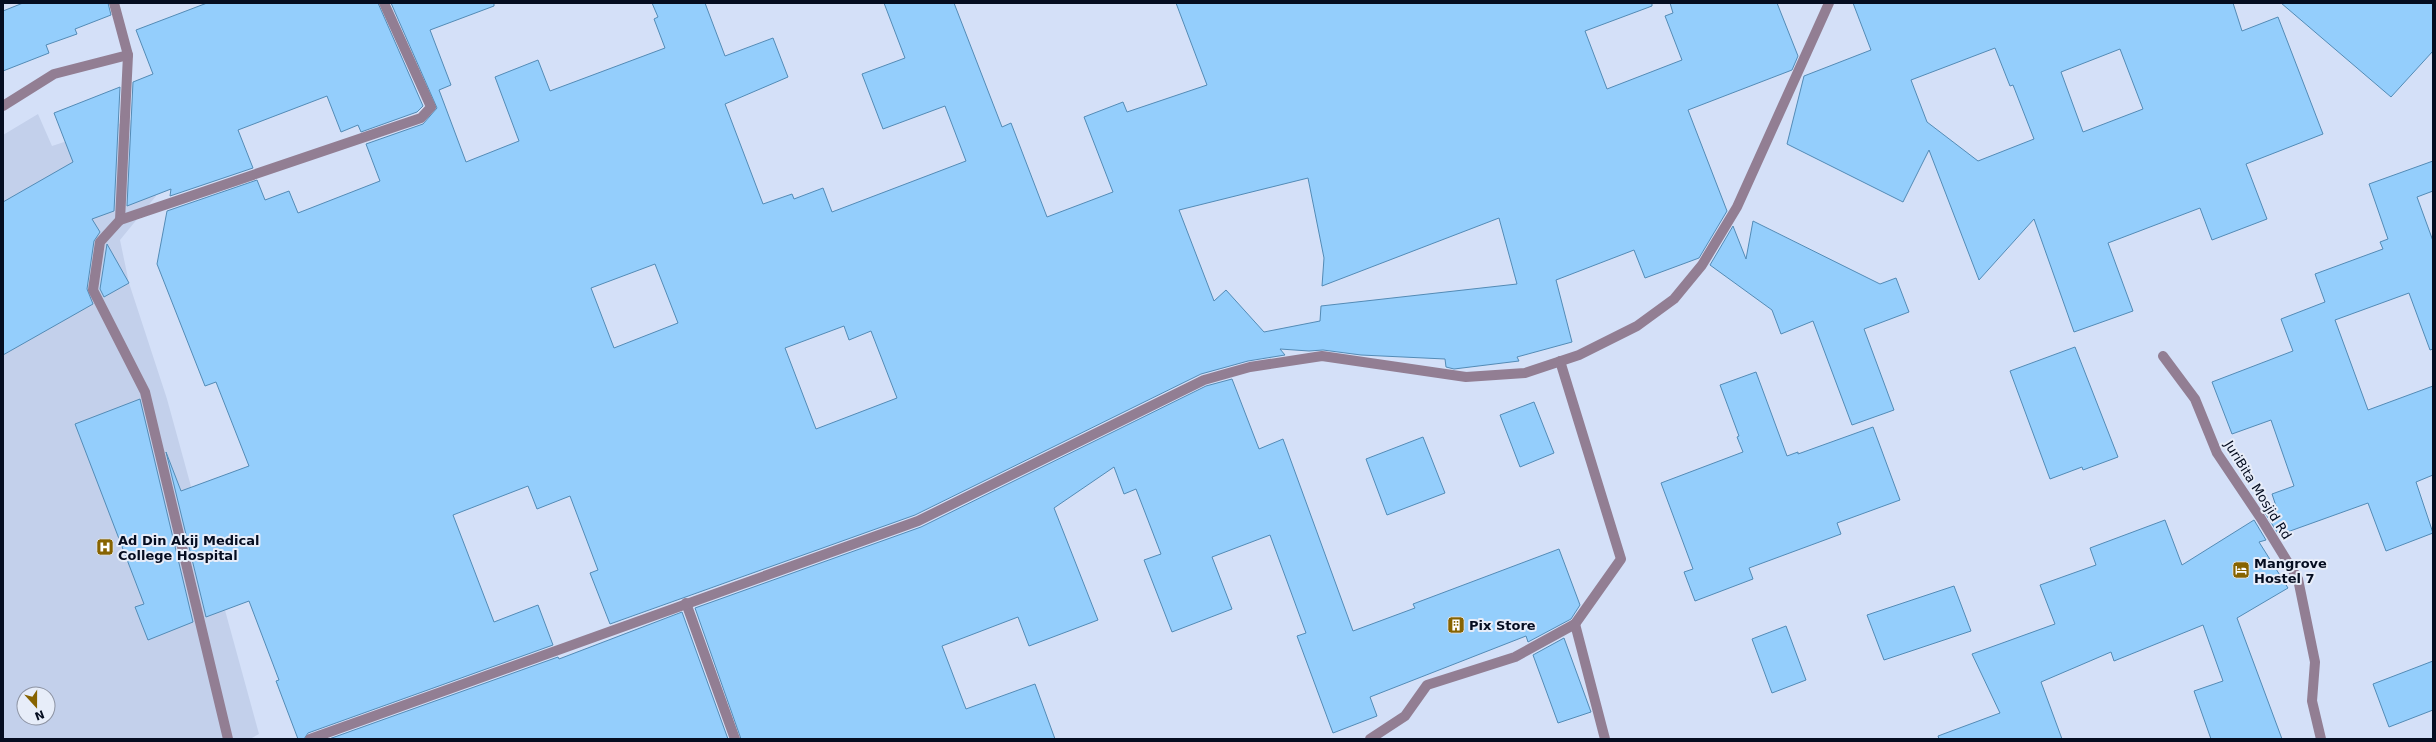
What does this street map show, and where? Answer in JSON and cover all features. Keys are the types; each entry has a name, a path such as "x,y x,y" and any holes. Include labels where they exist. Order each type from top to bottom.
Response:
{"street":[{"path":"114,3 128,55 120,220"},
{"path":"228,739 145,392 93,290 100,242 120,220 421,118 431,107 384,3"},
{"path":"310,739 918,521 1204,380 1250,367 1322,356 1466,377 1525,373 1579,354 1637,326 1674,299 1702,265 1737,207 1829,3"},
{"path":"3,106 54,74 128,55"},
{"name":"JuriBita Mosjid Rd","path":"2163,356 2195,399 2217,453 2260,517 2298,579 2315,662 2312,701 2321,739"},
{"path":"1370,739 1405,716 1427,684 1515,657 1575,624 1621,559 1560,361"},
{"path":"686,603 735,739"},
{"path":"1575,624 1604,739"}],"shaded area":[{"name":"Ad Din Akij Medical College Hospital","path":"38,114 52,146 140,117 156,196 120,240 129,283 167,399 259,734 250,739 3,739 3,135"}],"building":[{"path":"23,3 108,3 111,15 75,29 77,34 46,45 49,53 3,71 3,11"},
{"path":"207,3 378,3 423,106 417,112 361,132 358,125 341,132 327,96 238,130 253,168 170,196 171,189 127,206 133,82 153,74 136,30"},
{"path":"391,3 494,3 494,6 430,30 451,85 439,90 466,162 519,141 495,77 538,60 550,91 665,48 654,19 658,17 652,3 705,3 725,56 773,38 788,77 725,104 763,204 792,194 794,199 823,188 832,212 966,161 945,106 883,129 862,74 905,58 884,3 954,3 1002,127 1011,123 1047,217 1113,192 1084,117 1123,102 1127,112 1207,85 1176,3 1652,3 1652,6 1585,31 1607,89 1682,60 1665,16 1673,13 1670,3 1777,3 1798,56 1792,70 1688,110 1727,211 1699,258 1645,278 1634,250 1556,280 1572,342 1517,357 1519,361 1454,369 1446,367 1445,359 1361,355 1323,350 1309,351 1280,349 1285,355 1248,361 1201,374 915,515 610,624 590,573 598,570 570,496 537,509 528,486 453,515 494,622 538,605 553,645 308,733 304,739 298,739 276,681 279,680 249,601 206,617 166,452 181,491 249,466 216,382 205,386 157,264 167,211 257,180 265,200 289,191 298,213 380,181 366,144 423,124 437,108","holes":["1308,178 1324,258 1322,286 1499,218 1517,284 1321,306 1320,321 1264,332 1226,290 1214,301 1179,210","655,264 678,323 614,348 591,288","844,326 849,340 871,331 897,398 816,429 785,348"]},
{"path":"1853,3 2233,3 2242,31 2278,17 2323,134 2246,164 2267,219 2212,240 2200,208 2108,243 2133,311 2074,332 2034,219 1979,280 1929,150 1903,202 1787,144 1804,76 1871,50","holes":["1995,48 2010,86 2013,85 2034,139 1978,161 1927,122 1911,80","2120,49 2143,109 2083,132 2061,72"]},
{"path":"2281,3 2433,3 2433,51 2391,97"},
{"path":"120,87 114,211 92,219 100,232 94,241 87,289 93,304 3,355 3,202 73,162 54,113"},
{"path":"2433,161 2433,191 2417,197 2433,241 2433,349 2430,350 2409,293 2335,320 2368,410 2433,386 2433,475 2416,482 2433,533 2386,551 2368,503 2279,535 2265,513 2276,506 2272,494 2294,486 2271,420 2232,434 2212,382 2293,351 2281,319 2325,302 2315,274 2383,249 2380,242 2388,239 2369,184"},
{"path":"1753,221 1880,284 1896,278 1909,312 1864,329 1894,410 1852,425 1813,321 1781,334 1772,310 1710,265 1733,226 1746,259"},
{"path":"107,244 129,283 104,297 100,289"},
{"path":"2075,347 2118,457 2083,470 2082,467 2050,479 2010,371"},
{"path":"1756,372 1787,456 1798,452 1798,454 1873,427 1900,500 1837,523 1841,534 1749,568 1753,579 1695,601 1684,572 1693,569 1661,483 1743,452 1737,437 1739,436 1720,385"},
{"path":"1232,379 1259,449 1283,439 1353,631 1415,608 1413,604 1559,549 1580,605 1571,619 1528,642 1526,636 1370,697 1377,716 1333,733 1297,636 1306,633 1270,535 1212,557 1232,609 1172,632 1144,560 1161,554 1136,489 1124,494 1114,467 1054,508 1098,620 1029,646 1018,617 942,646 966,709 1035,684 1055,739 741,739 695,608 921,527 1206,386"},
{"path":"140,399 193,622 148,640 135,607 144,604 75,424"},
{"path":"1534,402 1554,453 1520,467 1500,415"},
{"path":"1423,437 1445,493 1387,515 1366,459"},
{"path":"2165,520 2182,565 2254,520 2266,540 2259,542 2288,588 2237,618 2282,739 2211,739 2194,691 2223,681 2203,625 2114,661 2111,652 2041,682 2062,739 1939,739 1938,736 2000,713 1972,654 2055,624 2040,585 2096,565 2090,548"},
{"path":"1954,586 1971,631 1884,660 1867,615"},
{"path":"682,612 728,739 329,739 558,657 559,659"},
{"path":"1786,626 1806,680 1772,693 1752,639"},
{"path":"1564,638 1591,712 1558,723 1533,655"},
{"path":"2433,661 2433,710 2389,727 2373,684"}],"place":[{"name":"Ad Din Akij Medical College Hospital","path":"105,547"},
{"name":"Mangrove Hostel 7","path":"2241,570"},
{"name":"Pix Store","path":"1456,625"}]}
